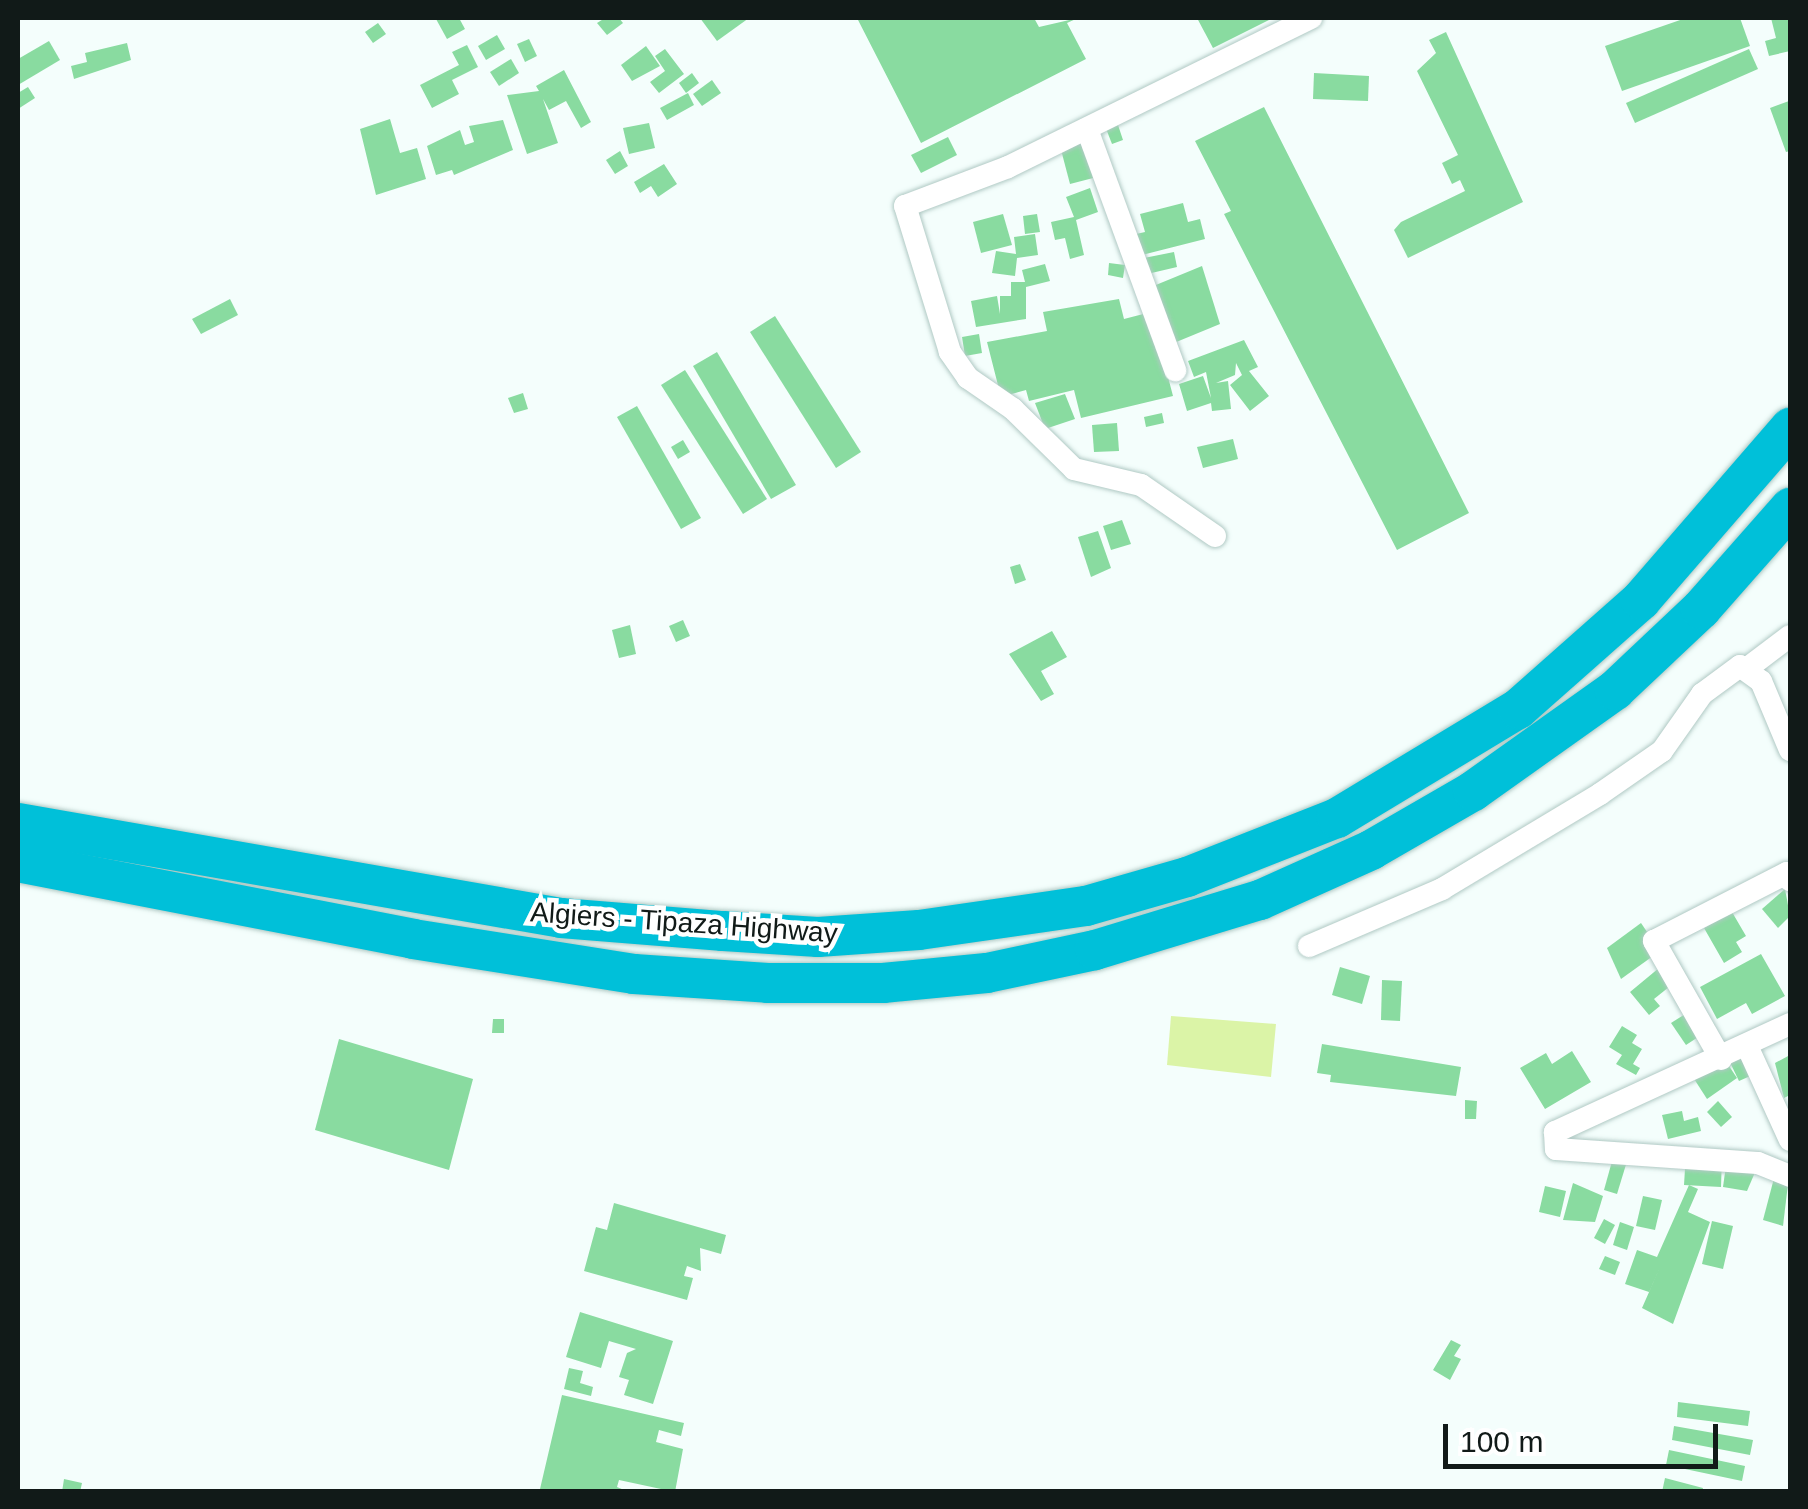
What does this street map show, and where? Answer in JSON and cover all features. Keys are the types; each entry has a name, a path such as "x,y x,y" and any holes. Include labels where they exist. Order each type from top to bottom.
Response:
{"highway":[{"name":"Algiers - Tipaza Highway","path":"18,823 561,918 723,932 818,936 919,930 1086,906 1187,877 1337,818 1518,709 1641,600 1790,428"},
{"name":"Algiers - Tipaza Highway","path":"18,862 634,974 883,983 987,973 1114,946 1260,900 1371,850 1473,792 1615,690 1701,609 1790,508"}],"street":[{"path":"1214,536 1142,485 1096,476 1059,458 1013,409 968,378 945,337 906,206 1087,129 1311,18"},
{"path":"1087,129 1174,370"},
{"path":"1308,946 1442,890 1570,813 1662,751 1702,694 1729,671 1748,667 1790,636"},
{"path":"1748,667 1761,680 1790,750"},
{"path":"1721,1060 1654,941 1787,873 1790,880"},
{"path":"1790,1024 1748,1048 1555,1132 1556,1149 1758,1163 1790,1176"},
{"path":"1748,1048 1790,1140"}],"green space":[{"path":"1171,1016 1276,1024 1271,1077 1167,1065"}],"building":[{"path":"459,18 465,29 447,39 436,19"},
{"path":"605,18 619,18 623,23 607,35 597,23"},
{"path":"700,18 749,18 717,41"},
{"path":"857,18 1034,18 1039,27 1078,18 1067,23 1086,59 921,143"},
{"path":"1197,18 1273,18 1213,48"},
{"path":"1686,18 1740,18 1750,46 1622,91 1605,46"},
{"path":"1771,18 1790,18 1790,51 1769,56 1765,41 1776,38"},
{"path":"378,23 386,34 373,43 365,32"},
{"path":"1446,32 1523,202 1408,258 1394,230 1401,222 1465,191 1460,180 1452,184 1442,163 1458,155 1417,71 1436,53 1429,40"},
{"path":"497,35 505,49 486,60 478,46"},
{"path":"529,39 537,56 525,62 517,44"},
{"path":"49,41 60,60 18,85 18,59"},
{"path":"127,43 131,60 74,79 71,66 87,62 85,53"},
{"path":"467,45 478,67 452,80 459,94 432,108 420,85 459,65 452,52"},
{"path":"646,46 660,66 632,81 621,65"},
{"path":"665,49 684,74 659,93 650,82 665,71 655,56"},
{"path":"1749,49 1758,69 1635,123 1626,103"},
{"path":"511,59 519,73 499,86 490,72"},
{"path":"564,70 591,122 581,128 566,101 549,110 543,99 558,143 527,154 507,95 539,91 536,86"},
{"path":"692,73 699,83 686,93 679,83"},
{"path":"1314,73 1369,76 1368,101 1313,99"},
{"path":"712,80 721,93 702,106 693,94"},
{"path":"28,87 35,98 18,109 18,93"},
{"path":"688,93 694,105 667,120 660,108"},
{"path":"1789,101 1790,151 1786,152 1770,108"},
{"path":"1264,107 1469,513 1397,550 1224,214 1231,211 1195,141"},
{"path":"390,119 400,153 417,148 426,179 376,195 360,129"},
{"path":"503,120 513,150 454,175 452,170 436,175 427,146 460,130 465,145 474,142 469,126"},
{"path":"1117,122 1123,140 1112,144 1105,126"},
{"path":"649,123 655,148 629,154 623,128"},
{"path":"948,137 957,155 921,173 911,155"},
{"path":"1087,139 1097,177 1070,184 1060,146"},
{"path":"620,151 628,166 615,174 606,160"},
{"path":"664,164 677,184 658,197 651,186 640,193 634,182"},
{"path":"1090,188 1098,212 1076,220 1084,255 1070,259 1065,238 1055,240 1051,222 1074,217 1066,197"},
{"path":"1183,203 1188,222 1200,219 1205,239 1138,256 1132,235 1145,232 1140,214"},
{"path":"1003,214 1012,245 981,253 973,222"},
{"path":"1037,214 1040,232 1025,234 1023,216"},
{"path":"1035,234 1038,255 1017,258 1015,276 992,273 996,251 1016,254 1014,237"},
{"path":"1174,252 1177,267 1143,275 1139,259"},
{"path":"1109,263 1125,265 1123,278 1108,275"},
{"path":"1045,264 1050,281 1026,287 1026,319 976,327 971,301 997,296 1000,314 1000,296 1011,296 1011,282 1025,282 1022,270"},
{"path":"1202,266 1220,324 1169,345 1151,287"},
{"path":"230,299 238,315 201,334 192,319"},
{"path":"1119,299 1124,319 1151,312 1173,396 1081,418 1074,390 1029,401 1026,390 1001,397 987,342 1047,331 1043,312"},
{"path":"775,316 861,452 836,468 750,332"},
{"path":"979,334 982,353 965,356 962,337"},
{"path":"1244,340 1258,367 1249,371 1269,396 1250,411 1230,385 1242,375 1236,363 1235,375 1216,383 1228,381 1231,409 1212,411 1211,403 1187,411 1179,384 1203,376 1211,398 1206,372 1194,377 1188,361"},
{"path":"717,352 796,485 771,499 693,366"},
{"path":"685,370 767,499 743,514 661,385"},
{"path":"523,393 528,409 514,413 508,398"},
{"path":"1065,394 1075,419 1045,429 1035,403"},
{"path":"637,406 701,518 681,529 617,417"},
{"path":"1162,413 1164,423 1146,427 1144,417"},
{"path":"1117,423 1119,451 1094,452 1092,425"},
{"path":"1233,439 1238,459 1203,468 1197,447"},
{"path":"683,440 690,452 678,459 671,447"},
{"path":"1122,520 1131,544 1111,550 1103,526"},
{"path":"1098,531 1111,568 1091,577 1078,537"},
{"path":"1020,564 1026,580 1015,584 1010,567"},
{"path":"683,620 690,636 676,642 669,626"},
{"path":"630,625 636,654 619,658 612,630"},
{"path":"1052,631 1067,657 1041,671 1054,694 1041,701 1009,654"},
{"path":"1785,889 1790,916 1778,928 1762,909"},
{"path":"1732,912 1746,936 1736,942 1742,952 1724,963 1704,928"},
{"path":"1641,923 1660,951 1621,979 1607,948"},
{"path":"1761,954 1785,996 1752,1014 1746,1003 1717,1019 1700,987"},
{"path":"1665,963 1679,979 1654,999 1660,1006 1649,1015 1630,992"},
{"path":"1340,967 1370,976 1362,1004 1332,995"},
{"path":"1382,980 1402,981 1400,1021 1381,1020"},
{"path":"1701,1004 1715,1026 1686,1045 1671,1023"},
{"path":"493,1019 504,1019 504,1033 492,1033"},
{"path":"1622,1026 1637,1035 1632,1043 1642,1049 1633,1064 1640,1068 1636,1075 1616,1064 1622,1055 1609,1047"},
{"path":"339,1039 473,1079 449,1170 315,1130"},
{"path":"1740,1039 1757,1073 1739,1081 1723,1048"},
{"path":"1322,1044 1461,1067 1456,1096 1330,1082 1331,1075 1317,1073"},
{"path":"1572,1051 1591,1082 1545,1109 1520,1068 1546,1053 1552,1064"},
{"path":"1719,1051 1737,1078 1707,1099 1689,1071"},
{"path":"1790,1055 1790,1095 1784,1098 1775,1063"},
{"path":"1465,1100 1477,1101 1476,1119 1465,1119"},
{"path":"1718,1101 1732,1117 1721,1127 1707,1112"},
{"path":"1682,1111 1684,1121 1698,1117 1701,1131 1668,1139 1662,1115"},
{"path":"1728,1151 1762,1156 1747,1191 1723,1187"},
{"path":"1686,1153 1722,1155 1721,1187 1684,1185"},
{"path":"1614,1154 1628,1158 1617,1194 1604,1190"},
{"path":"1778,1163 1790,1167 1783,1226 1763,1220"},
{"path":"1573,1183 1603,1196 1595,1222 1563,1220"},
{"path":"1689,1185 1698,1189 1688,1212 1710,1222 1673,1324 1642,1308 1661,1265 1649,1292 1625,1284 1637,1250 1657,1257"},
{"path":"1545,1186 1566,1191 1560,1217 1539,1212"},
{"path":"1643,1196 1662,1200 1655,1230 1636,1226"},
{"path":"614,1203 726,1235 721,1254 700,1248 701,1271 687,1266 684,1276 693,1278 687,1300 584,1271 596,1227 607,1230"},
{"path":"1604,1219 1615,1225 1605,1244 1594,1238"},
{"path":"1712,1221 1733,1226 1723,1269 1702,1264"},
{"path":"1620,1222 1634,1227 1627,1250 1613,1245"},
{"path":"1605,1256 1620,1262 1615,1275 1599,1269"},
{"path":"580,1312 673,1341 653,1404 624,1395 629,1380 619,1377 627,1353 636,1349 609,1341 601,1368 566,1357"},
{"path":"1451,1340 1461,1345 1454,1356 1461,1359 1450,1380 1433,1370"},
{"path":"569,1368 583,1371 580,1383 593,1387 591,1396 564,1389"},
{"path":"562,1395 684,1423 681,1436 659,1430 656,1442 683,1449 675,1492 619,1480 617,1487 629,1492 540,1489"},
{"path":"1678,1402 1750,1411 1748,1426 1677,1417"},
{"path":"1674,1426 1753,1440 1750,1455 1672,1440"},
{"path":"1669,1450 1745,1466 1742,1481 1666,1465"},
{"path":"1665,1478 1703,1488 1702,1492 1662,1492"},
{"path":"64,1479 82,1483 80,1492 62,1492"}]}
